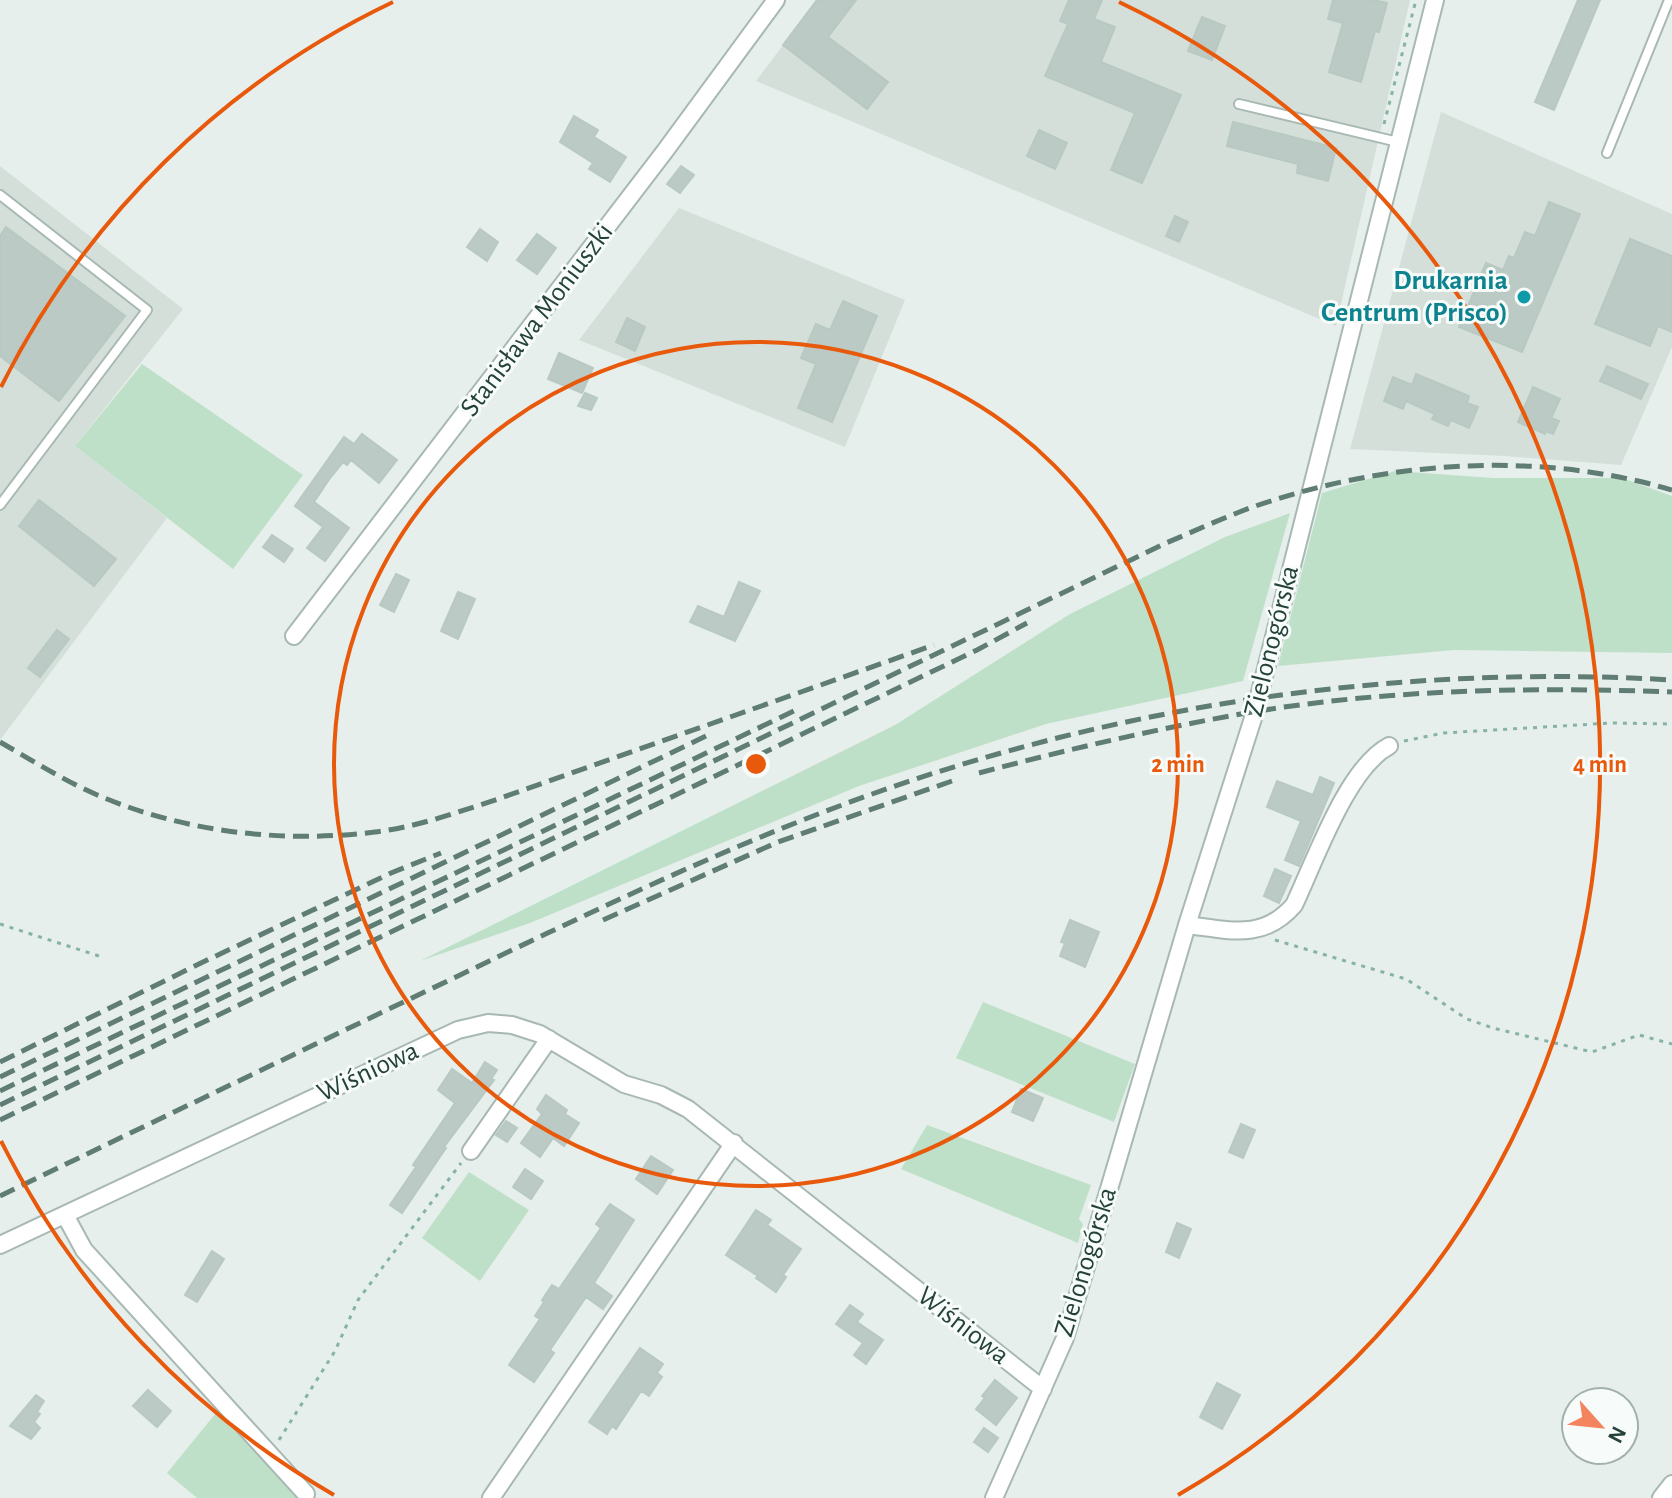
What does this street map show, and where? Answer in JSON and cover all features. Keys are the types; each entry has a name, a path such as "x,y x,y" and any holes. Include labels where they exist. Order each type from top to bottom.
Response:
{"street":[{"name":"Stanisława Moniuszki","path":"294,636 665,151 776,0"},
{"name":"Zielonogórska","path":"994,1498 1065,1338 1187,925 1255,712 1435,0"},
{"path":"1187,925 1245,931 1271,926 1294,905 1362,767 1389,746"},
{"name":"Wiśniowa","path":"0,1245 458,1030 488,1023 512,1025 549,1039 624,1084 661,1095 688,1109 1043,1389"},
{"path":"471,1151 549,1039"},
{"path":"491,1498 734,1143"},
{"path":"65,1215 84,1250 306,1494"},
{"path":"1661,1498 1672,1484"}],"lane":[{"path":"1607,153 1669,0"},
{"path":"1239,104 1398,142"},
{"path":"0,195 147,310 0,505"}],"path":[{"path":"1381,138 1416,0"},
{"path":"1389,746 1416,737 1444,733 1611,723 1672,724"},
{"path":"0,924 102,957"},
{"path":"1245,931 1406,979 1467,1019 1493,1028 1592,1052 1639,1035 1672,1044"},
{"path":"270,1454 335,1351 358,1300 471,1151"}],"shaded area":[{"path":"817,0 1410,0 1336,326 756,81"},
{"path":"1441,112 1672,214 1672,347 1621,465 1350,449"},
{"path":"0,166 183,309 75,446 167,518 0,740"},
{"path":"679,208 905,300 845,447 579,340"}],"green space":[{"path":"142,364 303,475 233,569 75,446"},
{"path":"1395,471 1493,478 1622,478 1672,496 1672,653 1454,650 1278,666 1322,493"},
{"path":"1290,513 1243,681 1046,724 859,786 530,923 420,961 895,725 1070,614 1225,537"},
{"path":"983,1002 1135,1064 1114,1122 956,1058"},
{"path":"927,1125 1091,1185 1079,1219 1083,1224 1078,1243 901,1169"},
{"path":"469,1172 529,1210 480,1281 422,1238"},
{"path":"220,1408 301,1498 197,1498 167,1473"}],"building":[{"path":"817,0 856,0 828,37 888,82 867,109 783,45"},
{"path":"1069,0 1102,0 1094,19 1115,27 1101,62 1181,95 1142,183 1111,170 1135,113 1045,76 1068,24 1060,21"},
{"path":"1333,0 1387,3 1379,32 1375,31 1361,82 1329,72 1343,23 1328,19"},
{"path":"1578,0 1600,0 1554,110 1535,102"},
{"path":"1202,17 1225,26 1212,60 1188,51"},
{"path":"574,116 598,130 594,137 626,157 610,182 589,169 593,163 560,142"},
{"path":"1233,122 1336,148 1328,181 1297,173 1298,164 1227,146"},
{"path":"1039,130 1067,143 1055,169 1027,156"},
{"path":"681,166 694,175 680,193 667,184"},
{"path":"1549,202 1580,214 1522,352 1459,327 1486,263 1503,270 1509,256 1514,258 1525,232 1535,236"},
{"path":"1175,216 1188,222 1179,242 1166,236"},
{"path":"6,227 125,316 59,401 0,356 0,236"},
{"path":"480,229 498,242 487,261 467,247"},
{"path":"537,234 556,248 537,274 517,260"},
{"path":"1630,239 1672,256 1672,332 1658,326 1650,346 1595,324"},
{"path":"843,301 877,316 832,422 798,408 816,364 801,358 816,324 830,330"},
{"path":"627,318 645,327 635,351 616,342"},
{"path":"559,353 593,368 582,393 548,379"},
{"path":"1607,366 1648,384 1641,399 1600,381"},
{"path":"1416,374 1469,396 1467,403 1478,407 1469,428 1451,420 1448,426 1432,419 1435,414 1406,401 1403,409 1384,401 1393,377 1412,385"},
{"path":"1533,387 1560,399 1551,418 1559,421 1553,434 1546,431 1545,434 1518,422"},
{"path":"585,393 597,398 591,410 578,406"},
{"path":"362,434 397,460 379,483 351,460 347,465 343,462 330,478 314,502 349,528 325,561 307,548 323,527 295,506 344,437 354,444"},
{"path":"39,500 116,559 94,586 19,526"},
{"path":"272,535 293,549 284,562 263,547"},
{"path":"396,574 409,580 394,612 380,605"},
{"path":"739,582 760,591 735,641 690,622 698,606 724,617"},
{"path":"458,592 475,599 458,639 441,631"},
{"path":"57,630 69,639 40,677 28,668"},
{"path":"1320,777 1334,783 1299,866 1285,860 1301,821 1267,807 1277,781 1313,795"},
{"path":"1275,869 1291,876 1279,903 1264,896"},
{"path":"1070,920 1099,932 1085,967 1060,956 1065,943 1061,942"},
{"path":"485,1062 497,1070 491,1079 494,1080 444,1147 402,1213 390,1205 455,1103 438,1090 452,1069 472,1083"},
{"path":"1021,1089 1043,1098 1033,1121 1012,1112"},
{"path":"546,1095 579,1123 564,1146 553,1138 540,1157 521,1143 542,1114 537,1109"},
{"path":"506,1121 517,1128 507,1142 496,1135"},
{"path":"1241,1124 1255,1130 1243,1158 1229,1152"},
{"path":"651,1156 673,1170 657,1194 636,1179"},
{"path":"525,1169 543,1181 531,1199 513,1187"},
{"path":"610,1204 634,1220 594,1283 612,1296 603,1309 586,1297 550,1350 554,1353 534,1382 509,1365 540,1319 535,1316 544,1302 542,1300 552,1285 559,1289 601,1228 596,1224"},
{"path":"756,1210 771,1220 767,1225 801,1249 783,1275 786,1277 776,1292 726,1255"},
{"path":"1177,1223 1191,1229 1179,1258 1166,1252"},
{"path":"212,1251 224,1259 197,1302 185,1295"},
{"path":"850,1305 863,1314 857,1322 883,1340 866,1364 854,1355 863,1343 836,1324"},
{"path":"640,1348 663,1364 657,1373 662,1377 649,1396 641,1391 616,1429 612,1426 607,1434 589,1422"},
{"path":"995,1380 1017,1398 996,1425 976,1409"},
{"path":"1217,1383 1240,1395 1222,1429 1200,1417"},
{"path":"148,1390 171,1411 157,1427 133,1406"},
{"path":"36,1395 44,1401 34,1422 40,1428 31,1439 10,1426"},
{"path":"984,1428 998,1438 988,1452 974,1442"}],"railway":[{"path":"0,1105 1166,543 1247,509 1371,476 1472,466 1574,470 1672,490"},
{"path":"0,1120 977,650 1027,623"},
{"path":"0,742 93,793 172,820 273,835 375,832 422,823 498,799 934,645"},
{"path":"0,1196 627,896 741,845 916,779 1008,751 1100,728 1290,694 1481,678 1672,680"},
{"path":"979,773 1149,732 1304,704 1462,692 1672,692"},
{"path":"0,1091 794,711"},
{"path":"0,1077 706,736"},
{"path":"603,920 778,842 952,781"},
{"path":"0,1062 201,963 391,873 441,853"}],"place":[{"name":"Drukarnia Centrum (Prisco)","path":"1524,297"}]}
